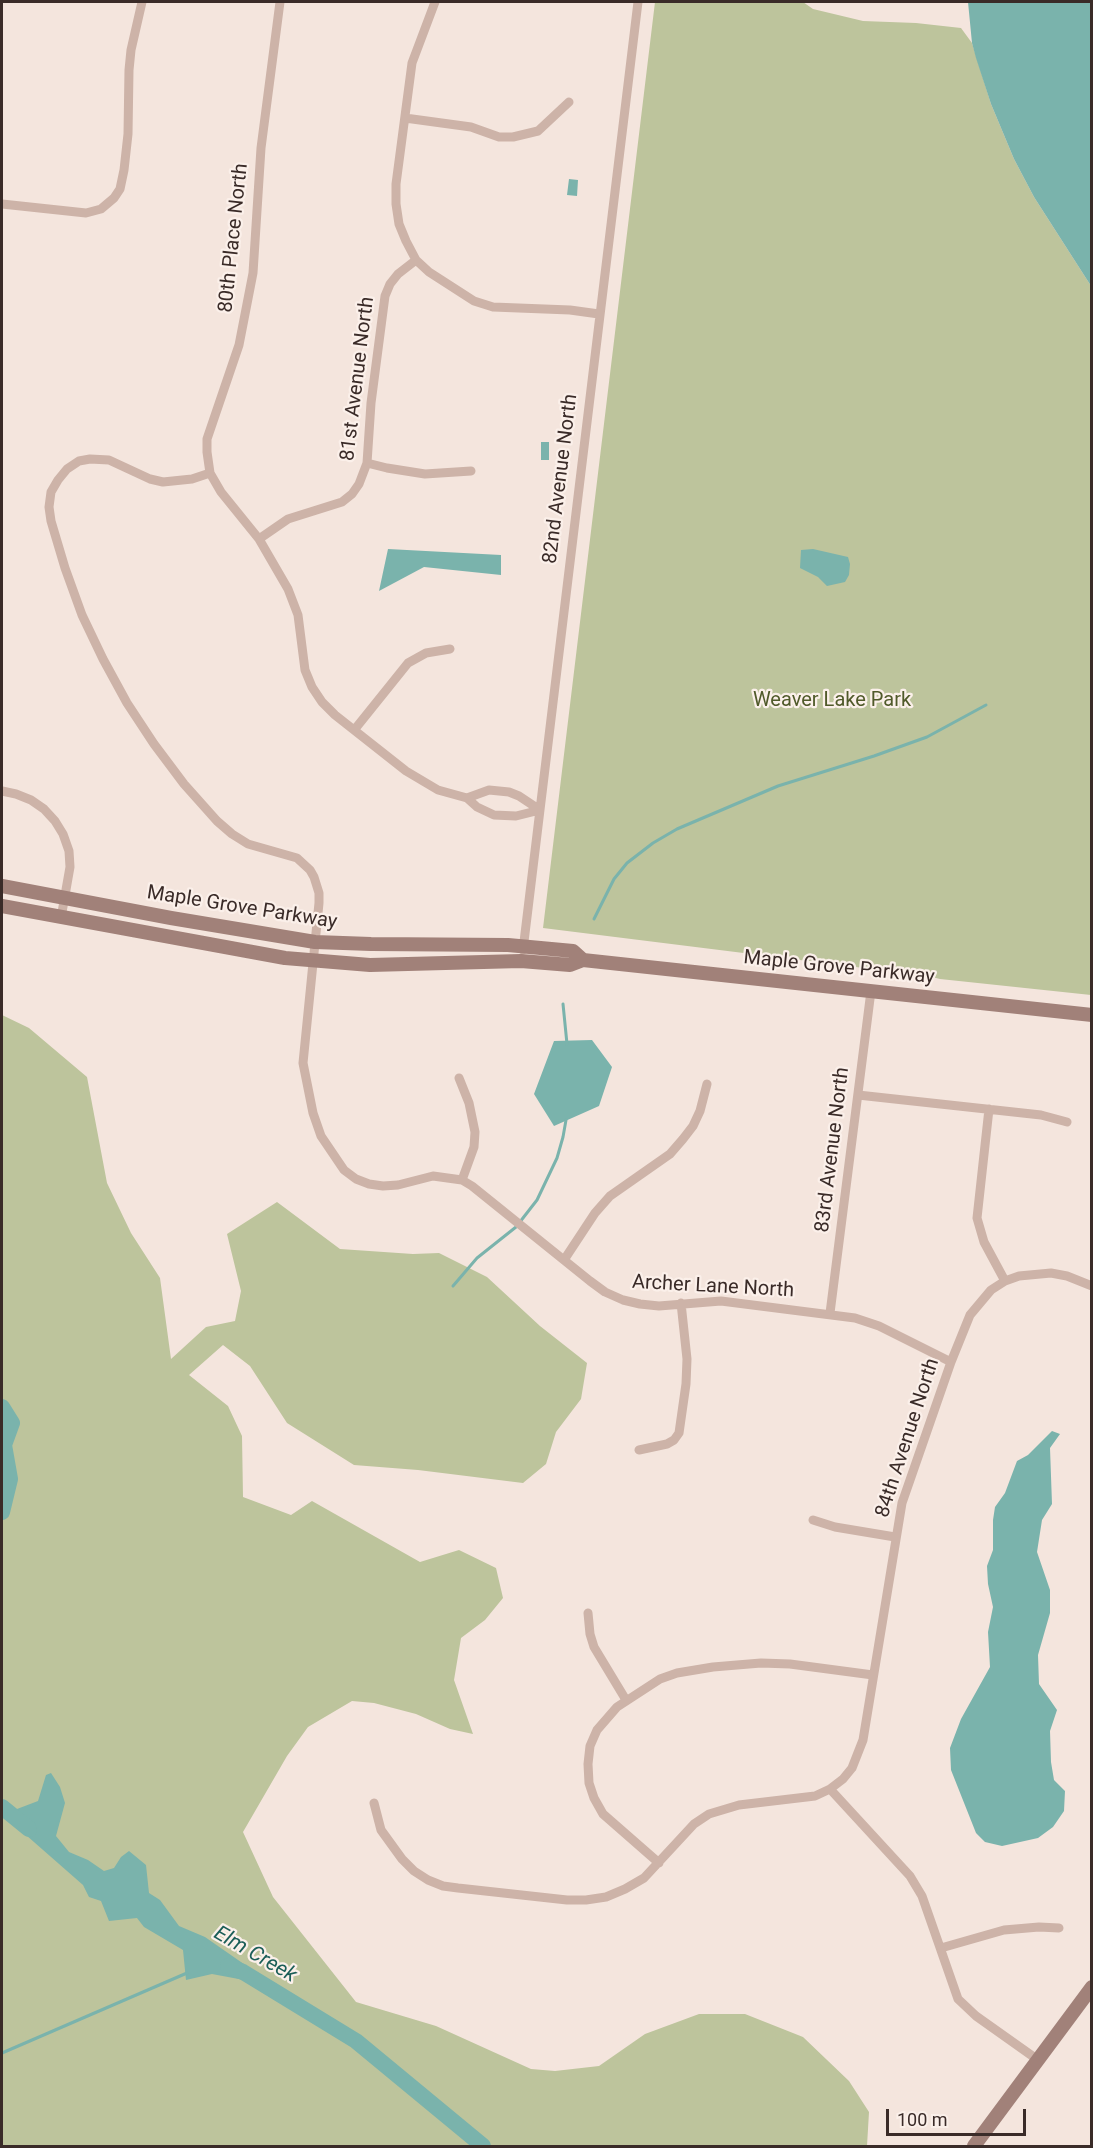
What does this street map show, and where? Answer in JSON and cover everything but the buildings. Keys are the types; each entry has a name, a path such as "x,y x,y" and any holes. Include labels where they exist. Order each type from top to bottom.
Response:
{"main road":[{"name":"Maple Grove Parkway","path":"2,886 275,937 315,942 523,946 573,951 583,960"},
{"name":"Maple Grove Parkway","path":"2,906 257,954 313,961 387,965 521,961 570,965 583,960 1092,1015"},
{"path":"974,2146 1092,1987"}],"street":[{"path":"2,204 79,213 101,209 114,198 123,179 128,134 130,60 142,2"},
{"name":"80th Place North","path":"210,473 207,440 239,345 253,273 261,148 280,2"},
{"path":"435,2 412,63 396,204 399,224 416,260 440,281 483,304 513,309 570,310 599,314"},
{"name":"82nd Avenue North","path":"521,961 638,2"},
{"path":"405,118 471,127 499,136 513,137 538,131 569,102"},
{"name":"81st Avenue North","path":"259,539 288,519 342,502 359,484 367,463 371,403 385,297 390,284 398,274 416,260"},
{"path":"313,961 319,893 310,870 297,858 248,844 231,834 217,821 184,784 154,744 122,694 82,615 65,568 49,507 51,492 58,480 67,469 79,461 109,460 150,479 163,482 185,480 210,473 221,492 259,539 293,600 298,615 305,670 322,702 335,715 421,781 438,790 467,798 477,807 494,815 516,816 540,810"},
{"path":"367,463 425,474 471,471"},
{"path":"355,729 408,663 426,653 450,649"},
{"path":"467,798 489,790 501,791 519,796 540,810"},
{"path":"2,791 32,800 56,821 63,834 69,851 70,867 61,918"},
{"name":"Archer Lane North","path":"313,961 303,1063 313,1113 321,1136 334,1158 356,1179 369,1184 398,1185 433,1176 462,1180 605,1292 623,1300 650,1305 721,1301 855,1317 879,1326 951,1362"},
{"name":"83rd Avenue North","path":"830,1313 871,991"},
{"path":"459,1078 469,1103 475,1132 474,1147 462,1180"},
{"path":"564,1260 609,1196 670,1154 684,1138 700,1111 707,1083"},
{"path":"858,1095 1041,1115 1066,1122"},
{"path":"989,1109 977,1218 984,1242 1005,1281 1035,1273 1051,1273 1067,1276 1092,1286"},
{"name":"84th Avenue North","path":"830,1789 852,1768 863,1740 895,1537 908,1481 970,1315 991,1290 1005,1281"},
{"path":"639,1450 667,1444 674,1440 679,1432 687,1359 681,1304"},
{"path":"813,1520 835,1527 895,1537"},
{"path":"588,1613 594,1647 626,1700"},
{"path":"659,1863 603,1814 594,1798 589,1782 590,1746 597,1730 608,1716 626,1700 660,1679 677,1673 722,1666 761,1663 790,1664 873,1675"},
{"path":"374,1803 381,1830 402,1859 414,1871 443,1886 567,1900 586,1900 606,1897 644,1878 694,1824 709,1814 739,1805 815,1796 830,1789 910,1876 922,1896 958,1999 976,2016 1038,2060"},
{"path":"941,1948 1004,1930 1059,1928"}],"green space":[{"name":"Weaver Lake Park","path":"655,2 803,2 813,9 863,21 961,28 972,43 991,104 1014,159 1034,197 1091,286 1091,995 940,979 543,928"},
{"path":"2,1015 29,1028 87,1077 107,1183 131,1233 160,1278 171,1359 206,1327 235,1321 241,1291 227,1234 277,1202 340,1249 413,1254 439,1253 487,1277 540,1326 587,1363 581,1399 556,1432 546,1464 523,1483 418,1470 354,1465 287,1423 250,1366 223,1345 189,1375 228,1406 242,1436 243,1497 291,1515 312,1501 420,1562 459,1550 496,1568 503,1598 485,1620 461,1638 454,1680 473,1734 450,1729 416,1714 374,1703 352,1701 308,1727 287,1756 243,1832 273,1897 356,2002 436,2026 531,2069 555,2071 599,2066 645,2034 699,2014 745,2014 803,2037 849,2081 869,2112 867,2146 2,2146"}],"water":[{"path":"968,2 1091,2 1091,286 1034,197 1014,159 991,104 976,58 972,43"},
{"path":"569,179 578,180 577,196 567,195"},
{"path":"541,442 549,442 549,460 541,460"},
{"path":"388,549 501,555 501,575 424,567 379,591"},
{"path":"813,549 848,557 849,575 845,582 827,586 818,577 800,568 801,550"},
{"path":"592,1040 612,1067 599,1106 554,1126 534,1094 554,1041"},
{"path":"1052,1431 1060,1434 1050,1448 1052,1504 1042,1520 1037,1552 1050,1590 1050,1613 1038,1655 1039,1684 1057,1710 1050,1731 1051,1762 1054,1780 1065,1791 1064,1811 1053,1827 1038,1838 1002,1846 985,1842 976,1833 951,1770 950,1748 961,1719 990,1667 988,1632 993,1607 987,1566 993,1550 995,1507 1005,1493 1017,1461 1028,1455"},
{"path":"51,1773 60,1787 65,1803 56,1836 69,1852 88,1860 104,1871 114,1868 121,1857 129,1851 146,1865 149,1893 160,1900 179,1926 205,1937 251,1969 244,1980 212,1974 186,1980 183,1950 144,1927 137,1918 109,1921 101,1901 89,1897 83,1885 10,1821 17,1809 38,1801 46,1775"}],"waterway":[{"path":"594,919 614,879 627,863 653,843 677,829 778,786 927,737 986,705"},
{"path":"563,1004 567,1044"},
{"path":"453,1286 477,1258 516,1227 537,1200 557,1158 566,1120"},
{"name":"Elm Creek","path":"2,1407 12,1423 4,1445 10,1479 2,1512"},
{"name":"Elm Creek","path":"2,1807 29,1829"},
{"name":"Elm Creek","path":"228,1966 243,1972 356,2041 483,2146"},
{"path":"2,2053 187,1973"}]}
